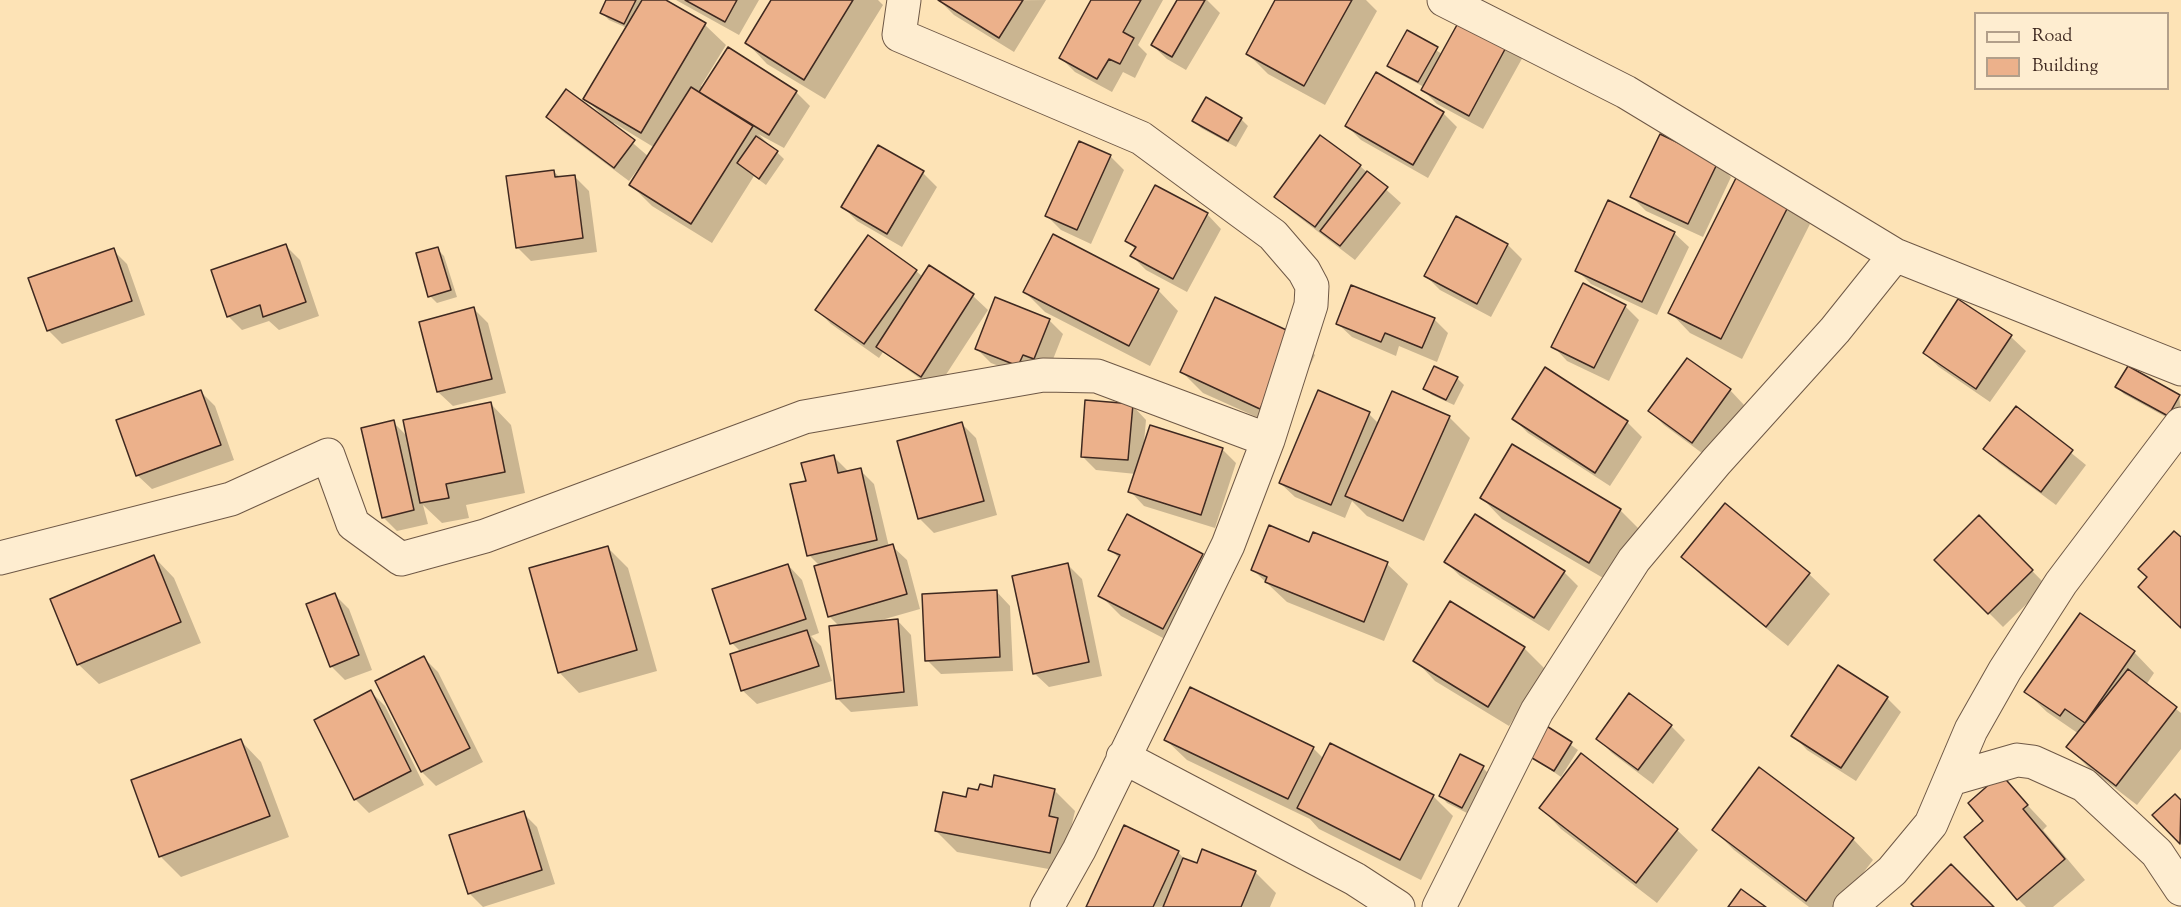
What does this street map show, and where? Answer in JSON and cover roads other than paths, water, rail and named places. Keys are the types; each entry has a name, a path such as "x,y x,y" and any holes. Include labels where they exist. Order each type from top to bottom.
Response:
{"street":[{"path":"904,0 899,35 1141,138 1273,235 1304,271 1312,286 1311,305 1268,440 1228,544 1078,850 1047,907"},
{"path":"1444,0 1626,92 1895,255 2181,369"},
{"path":"1439,907 1537,711 1634,560 1716,462 1835,330 1895,255"},
{"path":"0,558 231,499 328,455 353,524 401,559 485,536 804,417 1043,375 1097,376 1268,440"},
{"path":"1850,907 1892,872 1931,824 1971,730 2061,583 2181,424"},
{"path":"1123,757 1355,879 1398,907"},
{"path":"1951,779 2017,760 2033,762 2084,785 2177,874"}]}
